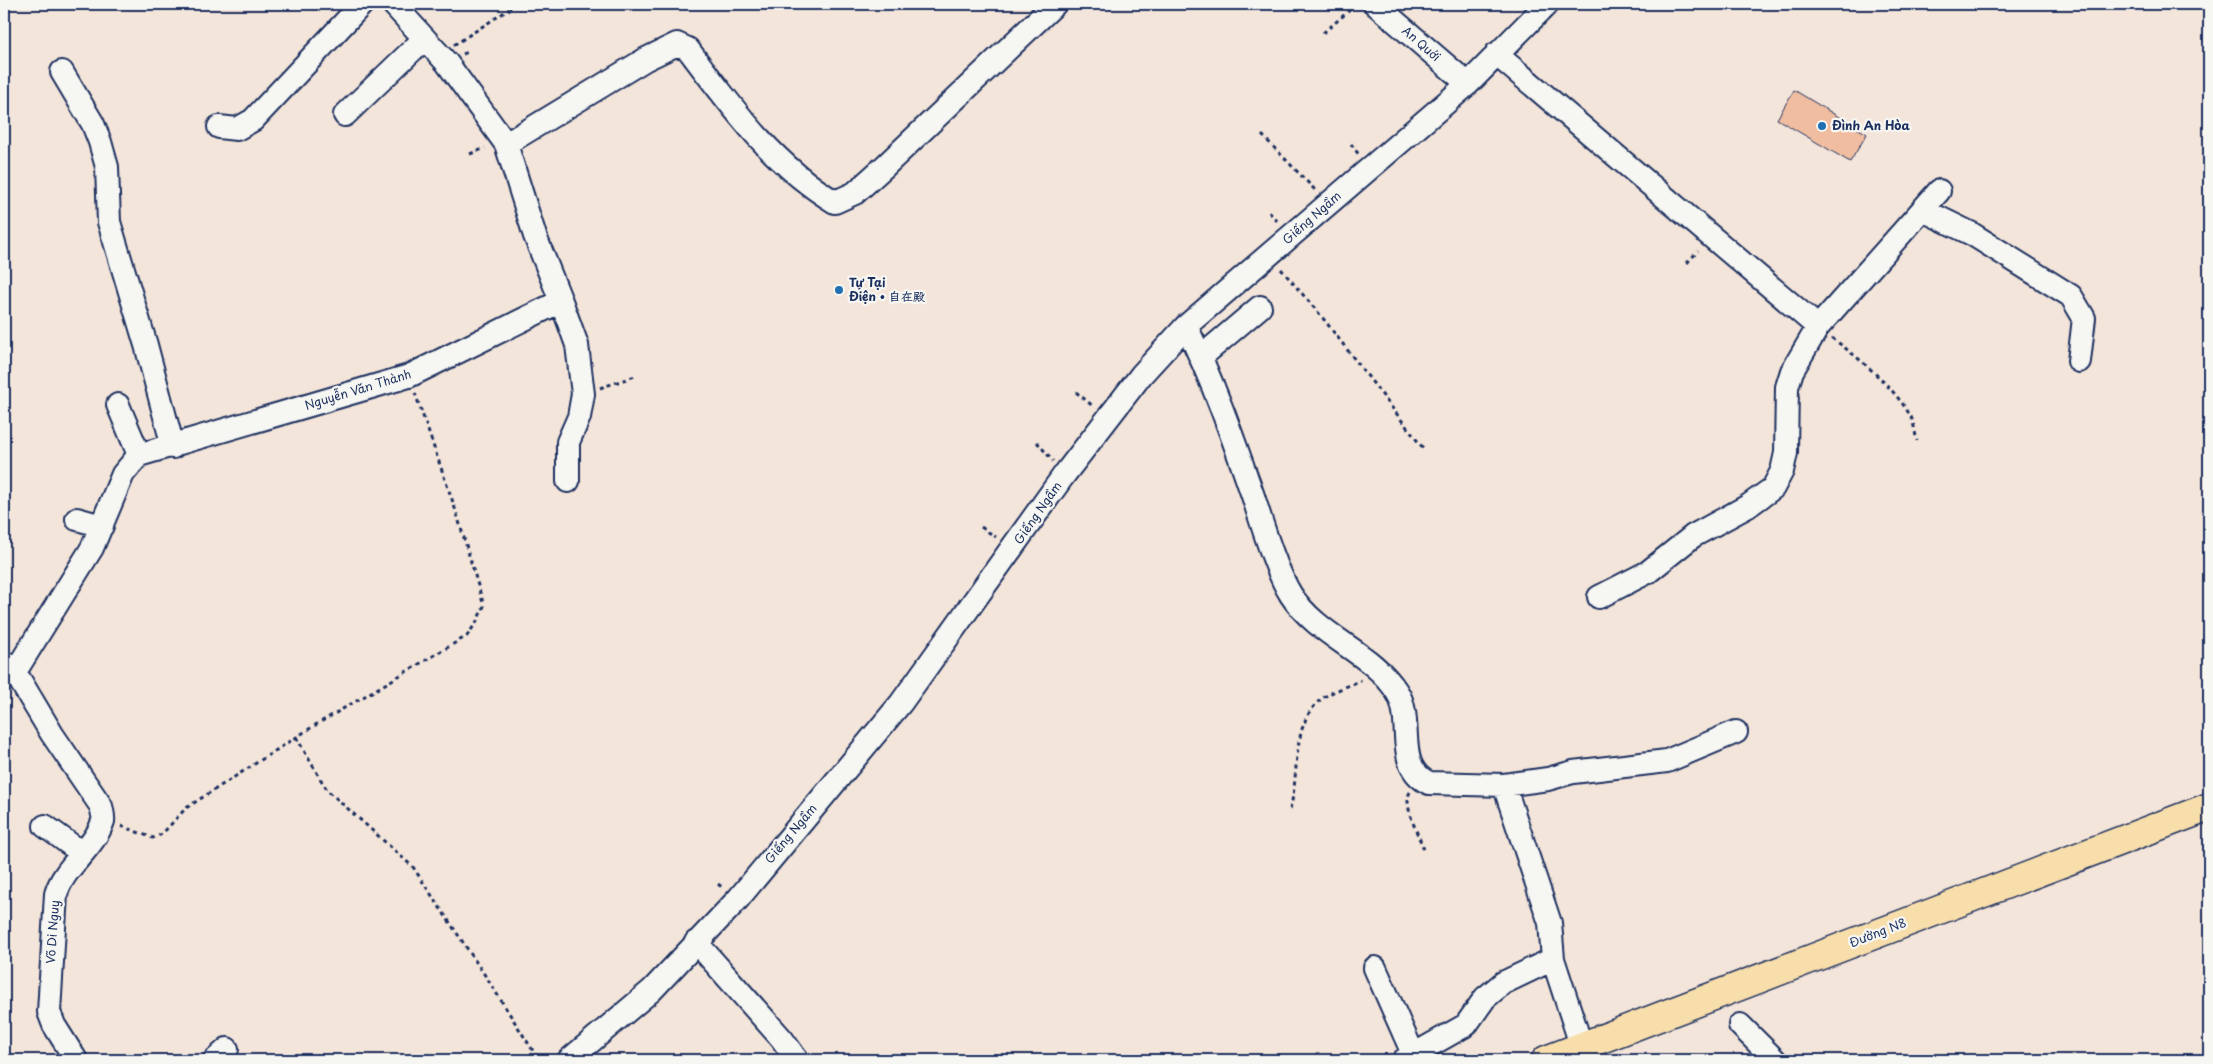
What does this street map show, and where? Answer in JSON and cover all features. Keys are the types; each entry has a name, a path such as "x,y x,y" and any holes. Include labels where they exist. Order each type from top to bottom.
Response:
{"main road":[{"name":"Đường N8","path":"1546,1060 1584,1053 2209,807"}],"street":[{"path":"219,127 237,129 253,120 362,4"},
{"path":"393,4 439,55 506,144 544,262 562,301 577,346 583,394 579,417 568,442 568,481"},
{"path":"506,144 646,59 677,44 688,49 753,134 811,188 835,202 855,193 1055,4"},
{"name":"An Quới","path":"1375,4 1468,84"},
{"name":"Giếng Ngầm","path":"568,1060 652,990 738,899 902,703 1064,475 1142,374 1186,326 1468,84 1547,4"},
{"path":"345,115 424,39"},
{"path":"1496,54 1818,327"},
{"path":"62,72 93,124 100,142 106,166 109,222 146,345 173,447"},
{"path":"1600,597 1648,572 1693,536 1748,506 1773,488 1782,471 1786,453 1787,387 1792,371 1818,327 1939,191"},
{"path":"1923,210 1972,234 2071,296 2084,318 2079,361"},
{"name":"Nguyễn Văn Thành","path":"139,455 173,447 283,412 409,376 562,301"},
{"path":"1201,357 1260,307"},
{"path":"1186,326 1220,401 1266,536 1290,593 1305,615 1340,643 1383,673 1398,693 1405,712 1408,759 1419,779 1428,783 1504,785 1548,779 1574,772 1667,761 1736,732"},
{"path":"104,820 101,806 52,734 10,667 92,548 123,474 139,455 118,405"},
{"path":"77,519 102,526"},
{"path":"1504,785 1550,923 1554,960 1584,1053"},
{"name":"Võ Di Nguy","path":"76,1060 54,1025 49,1012 56,894 59,882 96,835 104,820"},
{"path":"45,826 82,853"},
{"path":"696,942 782,1039 797,1060"},
{"path":"1375,968 1409,1058 1466,1025 1485,998 1503,983 1554,960"},
{"path":"1740,1025 1775,1060"}],"path":[{"path":"439,55 517,4"},
{"path":"1324,33 1357,4"},
{"path":"1262,135 1328,204"},
{"path":"1270,255 1322,317 1423,448"},
{"path":"1818,327 1853,353 1882,381 1911,416 1917,441"},
{"path":"104,820 153,838 162,834 186,808 296,737 467,636 484,606 456,511 409,376"},
{"path":"583,394 635,376"},
{"path":"1290,809 1303,725 1328,695 1383,673"},
{"path":"296,737 327,790 413,867 539,1060"},
{"path":"1419,779 1407,797 1408,806 1425,852"}],"building":[{"name":"Đình An Hòa","path":"1794,90 1867,134 1850,162 1777,119"}],"place":[{"name":"Đình An Hòa","path":"1822,126"},
{"name":"Tự Tại Điện • 自在殿","path":"839,290"}]}
